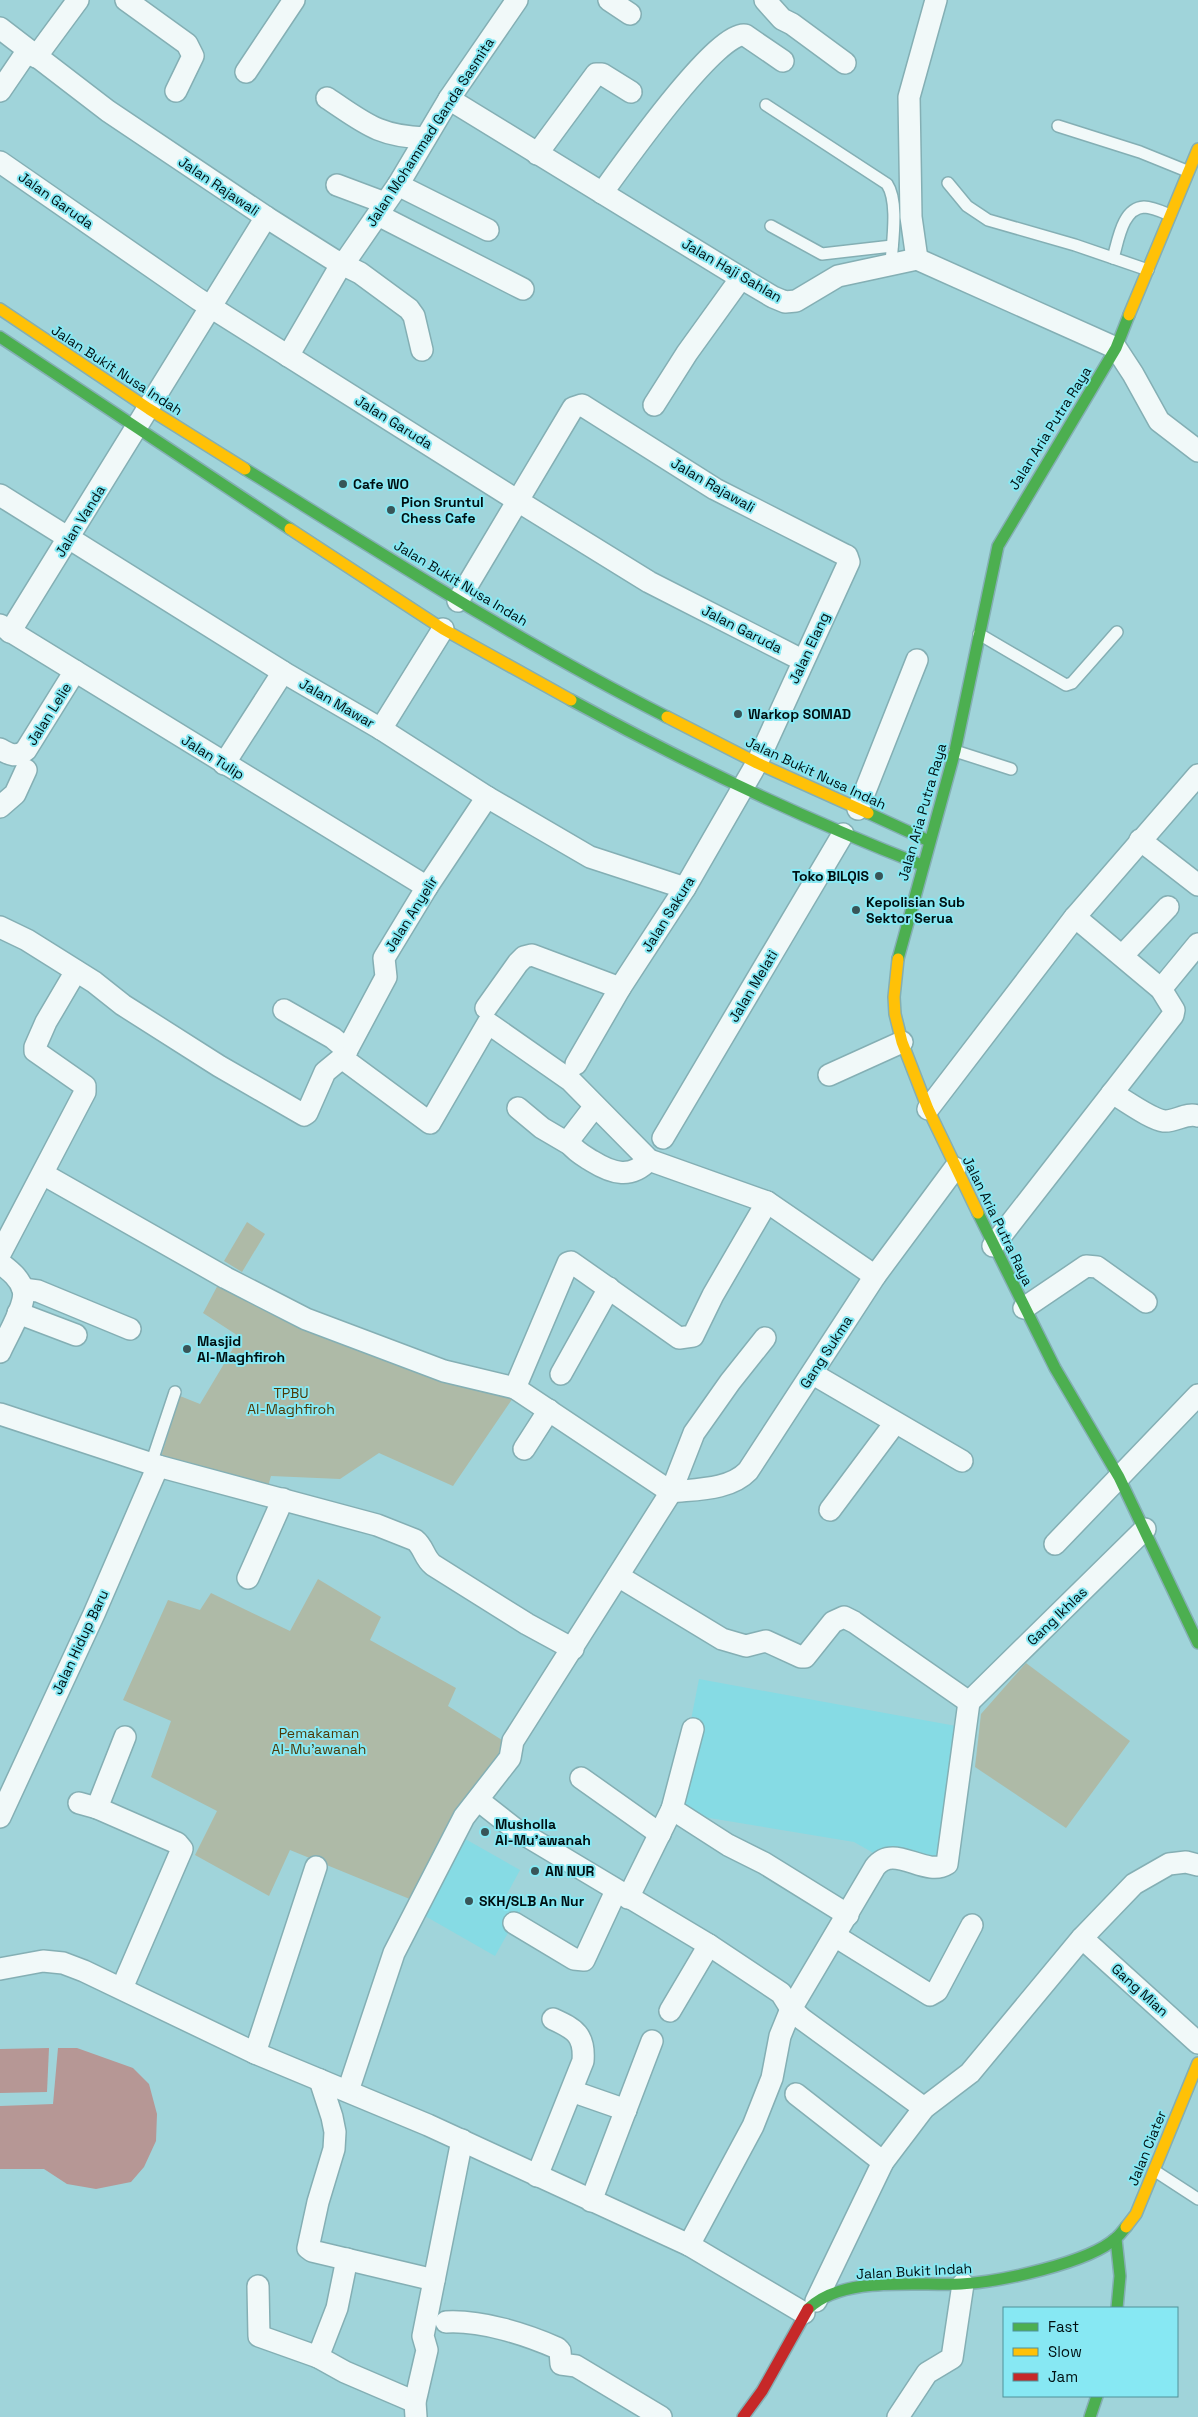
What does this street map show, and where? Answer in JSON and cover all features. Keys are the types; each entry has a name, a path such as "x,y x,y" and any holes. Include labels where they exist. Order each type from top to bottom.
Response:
{"main road":[{"name":"Jalan Aria Putra Raya","path":"1198,149 1193,175 1170,215 1116,348 1003,534 998,546 955,751 922,865 896,969 894,1014 902,1042 928,1109 955,1168 1055,1368 1119,1476 1146,1529 1198,1644"},
{"name":"Jalan Bukit Nusa Indah","path":"0,309 149,409 458,601 606,686 757,762 929,841"},
{"path":"0,338 443,629 578,704 743,787 844,834 922,865"},
{"name":"Jalan Ciater","path":"1116,2240 1136,2214 1154,2171 1192,2096 1198,2063"},
{"path":"1116,2240 1120,2276 1117,2307"},
{"name":"Jalan Bukit Indah","path":"810,2307 842,2290 887,2286 963,2284 1022,2276 1081,2258 1116,2240"},
{"path":"743,2417 762,2391 810,2307"},
{"path":"1090,2417 1096,2397"}],"street":[{"path":"0,90 78,0"},
{"path":"126,0 187,44 191,50 193,56 176,91"},
{"path":"246,72 294,0"},
{"name":"Jalan Mohammad Ganda Sasmita","path":"288,356 342,263 398,185 449,99 517,0"},
{"path":"609,0 630,14"},
{"path":"765,0 782,19 792,24 845,63"},
{"path":"936,0 910,97 911,217 917,259 1116,348 1136,378 1159,421 1198,451"},
{"name":"Jalan Rajawali","path":"0,28 108,111 266,217 334,260 360,273 408,309 414,316 422,350"},
{"path":"602,193 662,112 693,76 733,37 745,35 784,61"},
{"path":"536,154 596,74 602,74 631,92"},
{"path":"327,98 375,129 400,137 425,138"},
{"name":"Jalan Haji Sahlan","path":"449,99 740,278 785,302 796,301 838,276 891,255 917,259"},
{"name":"Jalan Garuda","path":"0,162 211,307 518,501 649,582 802,660"},
{"path":"337,185 438,244 523,289"},
{"path":"398,185 488,230"},
{"name":"Jalan Vanda","path":"5,628 69,539 266,217"},
{"path":"654,405 687,353 740,278"},
{"name":"Jalan Rajawali","path":"518,501 573,408 587,406 715,489 847,556 849,562"},
{"name":"Jalan Mawar","path":"0,495 283,672 381,728 487,797 590,857 685,888"},
{"path":"458,601 518,501"},
{"name":"Jalan Elang","path":"757,762 802,660 849,562"},
{"name":"Jalan Tulip","path":"5,628 427,887"},
{"path":"381,728 443,629"},
{"path":"858,809 917,660"},
{"name":"Jalan Lelie","path":"0,807 15,794 23,762 30,744 75,671"},
{"path":"224,764 283,672"},
{"path":"0,749 23,762"},
{"name":"Jalan Sakura","path":"576,1064 620,988 685,888 757,762"},
{"path":"928,1109 1075,917 1198,775"},
{"name":"Jalan Anyelir","path":"76,971 219,1066 300,1114 307,1113 325,1072 345,1054 386,977 384,958 427,887 487,797"},
{"name":"Jalan Melati","path":"663,1138 844,834"},
{"path":"1140,840 1198,885"},
{"path":"1123,955 1168,907"},
{"path":"993,1246 1172,1018 1174,1010 1161,989 1123,955 1075,917"},
{"path":"0,927 26,940 76,971 46,1022 35,1051 85,1086 86,1092 0,1254"},
{"path":"1161,989 1198,944"},
{"path":"486,1008 518,963 524,957 532,955 620,988"},
{"path":"284,1010 333,1038 345,1054 430,1123 488,1023 571,1081 649,1160 767,1202 875,1276"},
{"path":"829,1075 902,1042"},
{"path":"1112,1093 1162,1120 1172,1121 1186,1116 1198,1116"},
{"path":"571,1145 572,1136 595,1106"},
{"path":"518,1108 542,1128 607,1170 621,1174 636,1171 649,1160"},
{"name":"Gang Sukma","path":"671,1492 730,1484 740,1479 748,1471 813,1374 875,1276 955,1168"},
{"path":"43,1174 226,1278 306,1319 444,1372 515,1388 671,1492"},
{"path":"515,1388 565,1266 571,1262 679,1338 693,1336 713,1295 767,1202"},
{"path":"0,1263 16,1276 23,1289 24,1299 7,1315 0,1352"},
{"path":"1024,1308 1086,1266 1097,1267 1146,1302"},
{"path":"561,1374 609,1288"},
{"path":"23,1289 38,1291 130,1329"},
{"path":"7,1315 76,1335"},
{"path":"348,2091 394,1953 464,1817 510,1758 513,1741 671,1492 694,1433 730,1382 765,1338"},
{"path":"813,1374 962,1461"},
{"path":"1055,1544 1198,1395"},
{"path":"524,1448 549,1410"},
{"path":"0,1414 154,1465 377,1525 415,1540 420,1544 426,1557 433,1565 527,1624 573,1649"},
{"path":"830,1510 895,1423"},
{"name":"Jalan Hidup Baru","path":"0,1817 94,1614 154,1465"},
{"path":"248,1578 283,1499"},
{"name":"Gang Ikhlas","path":"968,1702 1146,1529"},
{"path":"618,1576 722,1639 746,1646 766,1640 801,1657 805,1657 834,1622 844,1617 854,1622 968,1702 947,1864 939,1867 890,1857 880,1860 791,2009 780,2036 772,2078 753,2126 689,2246"},
{"path":"514,1923 574,1959 584,1960 622,1894 660,1834 672,1809 693,1729"},
{"path":"122,1988 182,1849 177,1844 88,1806 125,1737"},
{"path":"581,1778 660,1834"},
{"path":"478,1800 515,1829 709,1945 781,1993 791,2009 924,2108"},
{"path":"672,1809 728,1845 764,1863 848,1915"},
{"path":"0,1969 43,1961 63,1963 122,1988 255,2053 462,2140 689,2246 810,2307 883,2162 924,2108 970,2073 1082,1938 1134,1884 1169,1864 1186,1862 1198,1864"},
{"path":"255,2053 316,1867"},
{"path":"835,1936 930,1995 938,1991 972,1925"},
{"name":"Gang Mian","path":"1082,1938 1198,2043"},
{"path":"670,2011 709,1945"},
{"path":"537,2176 583,2061 584,2048 580,2037 572,2028 553,2019"},
{"path":"591,2201 652,2041"},
{"path":"320,2080 332,2117 335,2132 334,2149 318,2202 308,2248 312,2251 434,2280"},
{"path":"580,2094 626,2110"},
{"path":"796,2094 883,2162"},
{"path":"258,2286 259,2336 318,2357 416,2410 427,2350 422,2336 462,2140"},
{"path":"318,2357 337,2308 347,2259"},
{"path":"898,2417 927,2373 952,2358 963,2284"},
{"path":"446,2322 471,2322 527,2337 557,2348 560,2351 561,2364 576,2366 661,2417"}],"lane":[{"path":"766,104 888,184 892,190 893,203 891,255 822,254 771,226"},
{"path":"1058,126 1140,152 1193,175"},
{"path":"948,183 967,206 988,220 1148,270"},
{"path":"1113,258 1126,218 1133,210 1144,207 1170,215"},
{"path":"980,634 1066,685 1072,683 1117,632"},
{"path":"955,751 1011,769"},
{"path":"154,1465 175,1392"},
{"path":"1154,2171 1198,2199"}],"shaded area":[{"path":"699,1679 967,1728 943,1868 877,1855 854,1842 673,1812"},
{"name":"SKH/SLB An Nur","path":"460,1836 520,1870 506,1896 523,1906 495,1956 418,1912"},
{"path":"49,2048 47,2092 0,2093 0,2049"},
{"path":"58,2048 77,2048 133,2068 149,2084 157,2114 156,2141 144,2167 131,2182 96,2189 67,2184 44,2169 0,2169 0,2106 53,2104"}],"green space":[{"path":"247,1222 265,1234 242,1272 224,1261"},
{"name":"TPBU Al-Maghfiroh","path":"219,1283 515,1395 453,1486 379,1453 340,1479 271,1476 267,1490 160,1460 180,1396 200,1404 240,1337 203,1313"},
{"name":"Pemakaman Al-Mu'awanah","path":"318,1579 381,1617 370,1640 456,1688 448,1706 510,1745 417,1902 290,1850 269,1896 195,1855 217,1811 151,1777 171,1721 123,1700 168,1600 200,1610 211,1593 290,1631"},
{"path":"1026,1663 1130,1741 1066,1828 975,1767 981,1714"}],"traffic: fast":[{"path":"898,959 955,751 998,546 1116,348 1129,315"},
{"path":"0,337 290,529"},
{"path":"245,469 506,629 667,717"},
{"path":"571,700 744,788 832,828 922,865"},
{"path":"868,813 929,841"},
{"path":"978,1213 1055,1368 1119,1477 1198,1643"},
{"path":"808,2309 823,2298 840,2291 860,2287 881,2284 961,2284 1043,2270 1103,2247 1117,2237 1126,2227"},
{"path":"1116,2239 1120,2276 1117,2307"},
{"path":"1090,2417 1097,2397"}],"traffic: slow":[{"path":"1129,315 1198,149"},
{"path":"0,309 149,409 245,469"},
{"path":"290,529 443,629 571,700"},
{"path":"667,717 757,763 868,813"},
{"path":"898,959 894,997 895,1014 902,1042 928,1109 978,1213"},
{"path":"1126,2227 1136,2214 1198,2063"}],"traffic: jam":[{"path":"743,2417 762,2391 808,2309"}],"place":[{"name":"Cafe WO","path":"343,484"},
{"name":"Pion Sruntul Chess Cafe","path":"391,510"},
{"name":"Warkop SOMAD","path":"738,714"},
{"name":"Toko BILQIS","path":"879,876"},
{"name":"Kepolisian Sub Sektor Serua","path":"856,910"},
{"name":"Masjid Al-Maghfiroh","path":"187,1349"},
{"name":"Musholla Al-Mu'awanah","path":"485,1832"},
{"name":"AN NUR","path":"535,1871"},
{"name":"SKH/SLB An Nur","path":"469,1901"}]}
